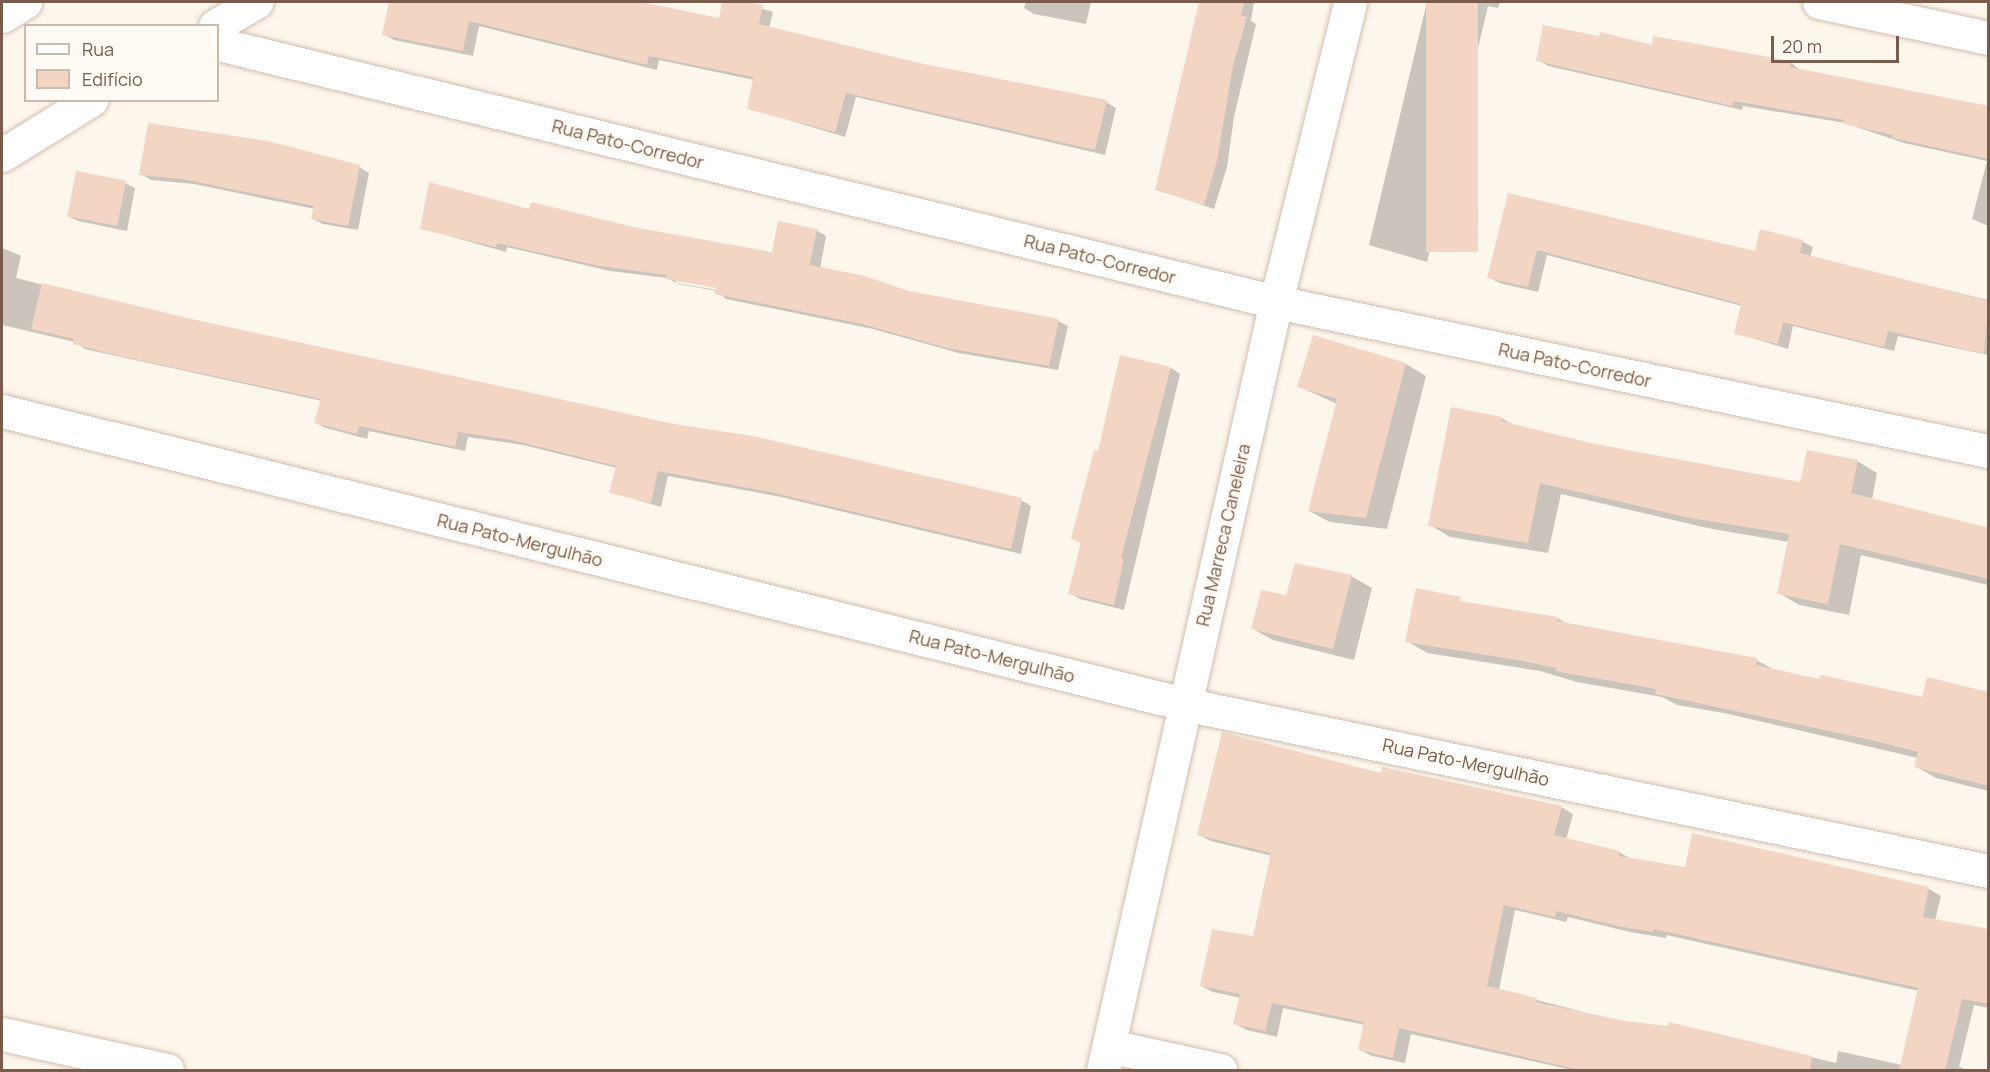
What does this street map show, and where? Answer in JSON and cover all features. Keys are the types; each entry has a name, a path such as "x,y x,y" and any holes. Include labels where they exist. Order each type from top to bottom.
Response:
{"street":[{"path":"2,16 26,2"},
{"path":"218,24 256,2"},
{"name":"Rua Marreca Caneleira","path":"1106,1058 1276,302 1350,2"},
{"path":"1819,2 1989,38"},
{"name":"Rua Pato-Corredor","path":"219,44 1276,302 1989,451"},
{"path":"2,155 88,102"},
{"name":"Rua Pato-Mergulhão","path":"2,411 1184,704 1989,871"},
{"path":"2,1034 167,1071"},
{"path":"1106,1058 1220,1071"}],"building":[{"path":"389,2 641,2 719,18 722,2 745,2 763,5 759,24 919,63 1107,100 1095,150 846,93 835,132 747,109 753,77 649,56 647,65 469,21 463,51 382,35"},
{"path":"1199,2 1244,2 1241,16 1247,17 1233,66 1217,161 1204,205 1155,190"},
{"path":"1426,2 1478,2 1478,252 1426,252"},
{"path":"1543,25 1599,36 1600,32 1652,45 1653,36 1791,61 1790,67 1989,106 1989,159 1892,138 1893,135 1843,124 1844,120 1733,101 1732,106 1536,61"},
{"path":"148,123 268,141 360,165 348,226 311,219 314,206 182,179 139,175"},
{"path":"76,171 126,181 117,226 67,216"},
{"path":"429,182 529,209 531,202 638,228 772,252 778,221 817,229 810,265 865,276 909,291 1059,319 1049,366 947,348 862,324 715,294 716,288 666,279 667,275 599,266 497,243 496,247 420,229"},
{"path":"1508,193 1755,251 1760,229 1803,240 1800,253 1989,301 1984,354 1888,331 1884,347 1783,322 1778,344 1734,334 1741,304 1537,250 1528,287 1487,278"},
{"path":"42,283 183,317 674,424 753,436 1022,498 1011,549 770,492 658,471 651,503 609,493 616,466 512,440 458,432 455,447 359,426 357,434 314,423 321,399 115,355 73,344 74,339 31,329"},
{"path":"1313,335 1406,363 1366,518 1308,511 1337,399 1297,387"},
{"path":"1120,355 1171,367 1121,558 1124,559 1114,605 1068,594 1081,542 1071,539 1094,450 1098,451"},
{"path":"1451,407 1502,417 1501,421 1595,444 1800,482 1807,450 1858,460 1851,493 1989,528 1989,579 1840,544 1828,604 1777,594 1789,534 1690,518 1540,483 1528,543 1428,526"},
{"path":"1295,563 1352,575 1333,649 1251,629 1261,590 1286,595"},
{"path":"1416,588 1461,597 1460,601 1558,617 1557,621 1757,658 1756,665 1819,679 1821,675 1922,697 1927,677 1989,692 1989,786 1914,767 1918,752 1871,740 1655,694 1656,689 1555,671 1556,668 1518,660 1405,642"},
{"path":"1222,732 1381,773 1382,767 1562,806 1554,835 1620,851 1619,856 1685,867 1692,833 1929,887 1923,917 1989,929 1989,1004 1962,999 1945,1071 1899,1071 1918,988 1654,929 1654,932 1617,926 1556,911 1555,917 1504,905 1487,986 1537,998 1536,1002 1625,1021 1668,1026 1669,1022 1812,1056 1810,1071 1585,1071 1399,1028 1393,1058 1358,1050 1364,1022 1272,1003 1265,1031 1233,1024 1240,994 1200,986 1212,929 1253,936 1271,853 1197,835"}]}
